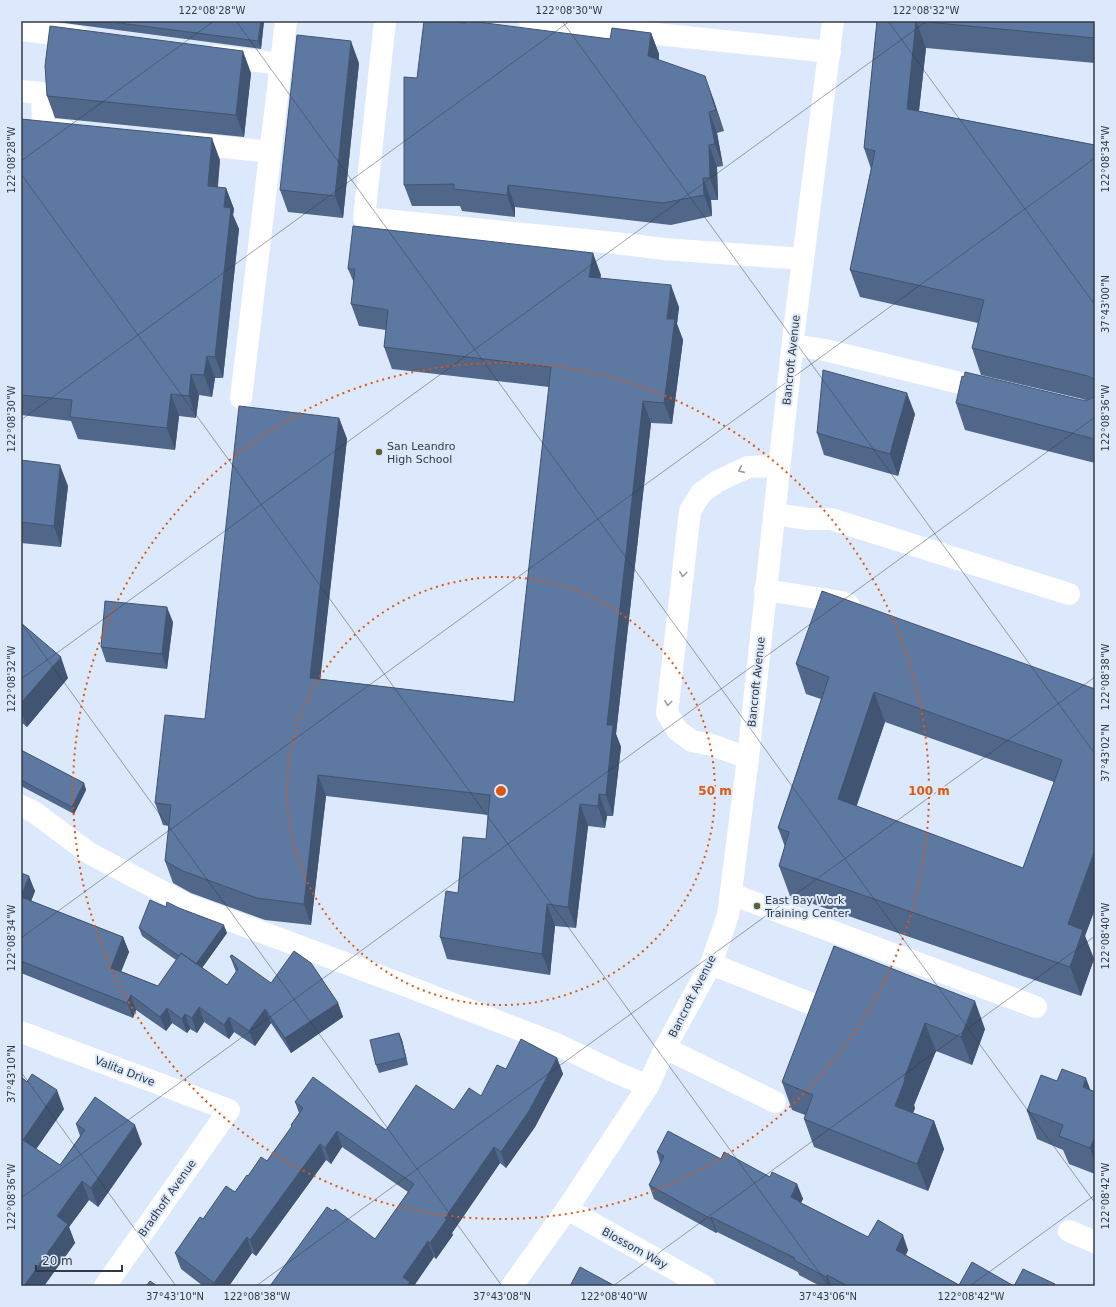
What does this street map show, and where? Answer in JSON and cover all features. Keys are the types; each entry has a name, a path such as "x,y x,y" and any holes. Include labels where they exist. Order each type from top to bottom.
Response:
{"main road":[{"path":"241,398 286,21"},
{"path":"384,21 364,218 664,249 803,259"},
{"path":"530,21 830,52"},
{"name":"Bancroft Avenue","path":"512,1286 566,1209 648,1086 665,1048 710,964 728,915 748,758 765,590 803,259 833,21"},
{"path":"21,30 100,40"},
{"path":"194,53 281,64"},
{"path":"21,91 42,93 43,129 82,133"},
{"path":"169,142 270,152"},
{"path":"793,345 825,350 1012,395"},
{"path":"748,758 712,745 692,741 678,731 667,713 690,511 701,493 718,481 748,467 779,466"},
{"path":"774,514 808,519 831,519 1069,594"},
{"path":"765,590 842,602 864,610"},
{"path":"21,806 34,812 89,853 186,904 547,1040 648,1086"},
{"path":"731,894 1036,1007"},
{"path":"710,964 817,1006"},
{"name":"Valita Drive","path":"21,1032 229,1110"},
{"path":"665,1048 775,1102"},
{"name":"Bradhoff Avenue","path":"105,1286 229,1110"},
{"name":"Blossom Way","path":"566,1209 704,1286"},
{"path":"1069,1231 1095,1242"}],"building":[{"path":"104,21 261,21 258,41"},
{"path":"424,21 465,23 465,21 470,21 610,39 612,28 651,33 648,56 705,76 716,110 709,112 715,144 709,145 710,178 703,178 704,195 663,203 508,185 507,195 454,189 454,184 404,185 404,77 417,78"},
{"path":"877,21 916,21 907,109 1095,145 1095,381 1088,376 972,348 984,300 850,270 875,151 864,148"},
{"path":"916,21 1095,21 1095,38"},
{"path":"50,26 243,51 236,115 47,96 45,66"},
{"path":"297,35 351,41 335,196 280,190"},
{"path":"21,119 212,138 208,186 226,188 224,207 231,208 215,357 207,356 204,375 191,374 189,396 171,394 167,428 70,417 72,400 21,395"},
{"path":"353,226 593,253 589,277 671,285 667,319 675,319 664,403 643,401 607,725 613,725 606,795 599,794 598,806 580,804 568,907 547,904 542,954 440,937 446,891 458,893 463,837 486,839 490,795 318,775 304,904 257,898 183,871 165,861 171,805 155,803 165,715 205,719 239,406 339,418 310,678 514,702 551,367 384,347 388,310 351,304 355,269 348,269"},
{"path":"823,370 907,393 890,454 817,433"},
{"path":"965,372 1082,400 1088,400 1095,395 1095,439 956,403 962,376 964,377"},
{"path":"21,460 60,465 54,526 21,522"},
{"path":"822,591 1095,689 1095,850 1068,924 1083,930 1070,967 779,866 789,832 778,828 829,677 796,664","holes":["874,692 1062,760 1023,868 838,799"]},
{"path":"105,601 167,607 162,654 101,647"},
{"path":"21,623 61,657 21,703"},
{"path":"21,750 84,783 72,807 21,780"},
{"path":"21,873 29,876 21,897"},
{"path":"21,897 123,937 111,968 158,986 181,953 227,985 238,969 230,956 232,955 271,983 294,951 311,963 338,1003 285,1038 265,1009 249,1031 229,1017 224,1025 199,1007 192,1018 185,1014 182,1019 167,1008 160,1017 131,995 127,1003 21,961"},
{"path":"150,900 166,907 167,902 224,925 196,964 181,953 179,956 139,928"},
{"path":"834,946 975,1001 961,1037 925,1023 904,1079 905,1080 895,1106 934,1121 917,1164 804,1119 813,1095 782,1082"},
{"path":"399,1033 406,1058 376,1065 370,1040"},
{"path":"521,1039 557,1058 529,1111 501,1152 494,1147 445,1218 447,1219 430,1243 428,1241 403,1277 410,1282 407,1286 270,1286 327,1207 333,1211 335,1209 375,1239 414,1184 337,1131 325,1148 320,1144 250,1240 247,1237 214,1283 175,1253 200,1217 203,1219 226,1186 235,1192 261,1157 267,1161 303,1108 295,1102 313,1077 386,1130 416,1085 454,1110 469,1088 481,1096 497,1065 506,1069"},
{"path":"1062,1069 1086,1078 1083,1087 1095,1092 1095,1140 1094,1139 1090,1148 1059,1136 1063,1125 1027,1111 1041,1075 1057,1081"},
{"path":"32,1074 57,1090 23,1140 60,1165 85,1130 76,1124 95,1097 135,1125 91,1188 82,1181 57,1216 68,1224 24,1286 21,1286 21,1077 27,1082"},
{"path":"668,1131 721,1159 724,1152 770,1177 772,1172 797,1184 791,1197 868,1237 878,1220 903,1235 896,1250 959,1285 972,1262 1014,1286 848,1286 827,1275 826,1277 794,1260 795,1258 711,1217 711,1219 649,1185 664,1156 657,1152"},
{"path":"580,1267 615,1286 570,1286"},
{"path":"1023,1269 1055,1284 1054,1286 1014,1286"},
{"path":"150,1281 157,1286 146,1286"}],"place":[{"name":"San Leandro High School","path":"379,452"},
{"name":"East Bay Work Training Center","path":"757,906"}]}
